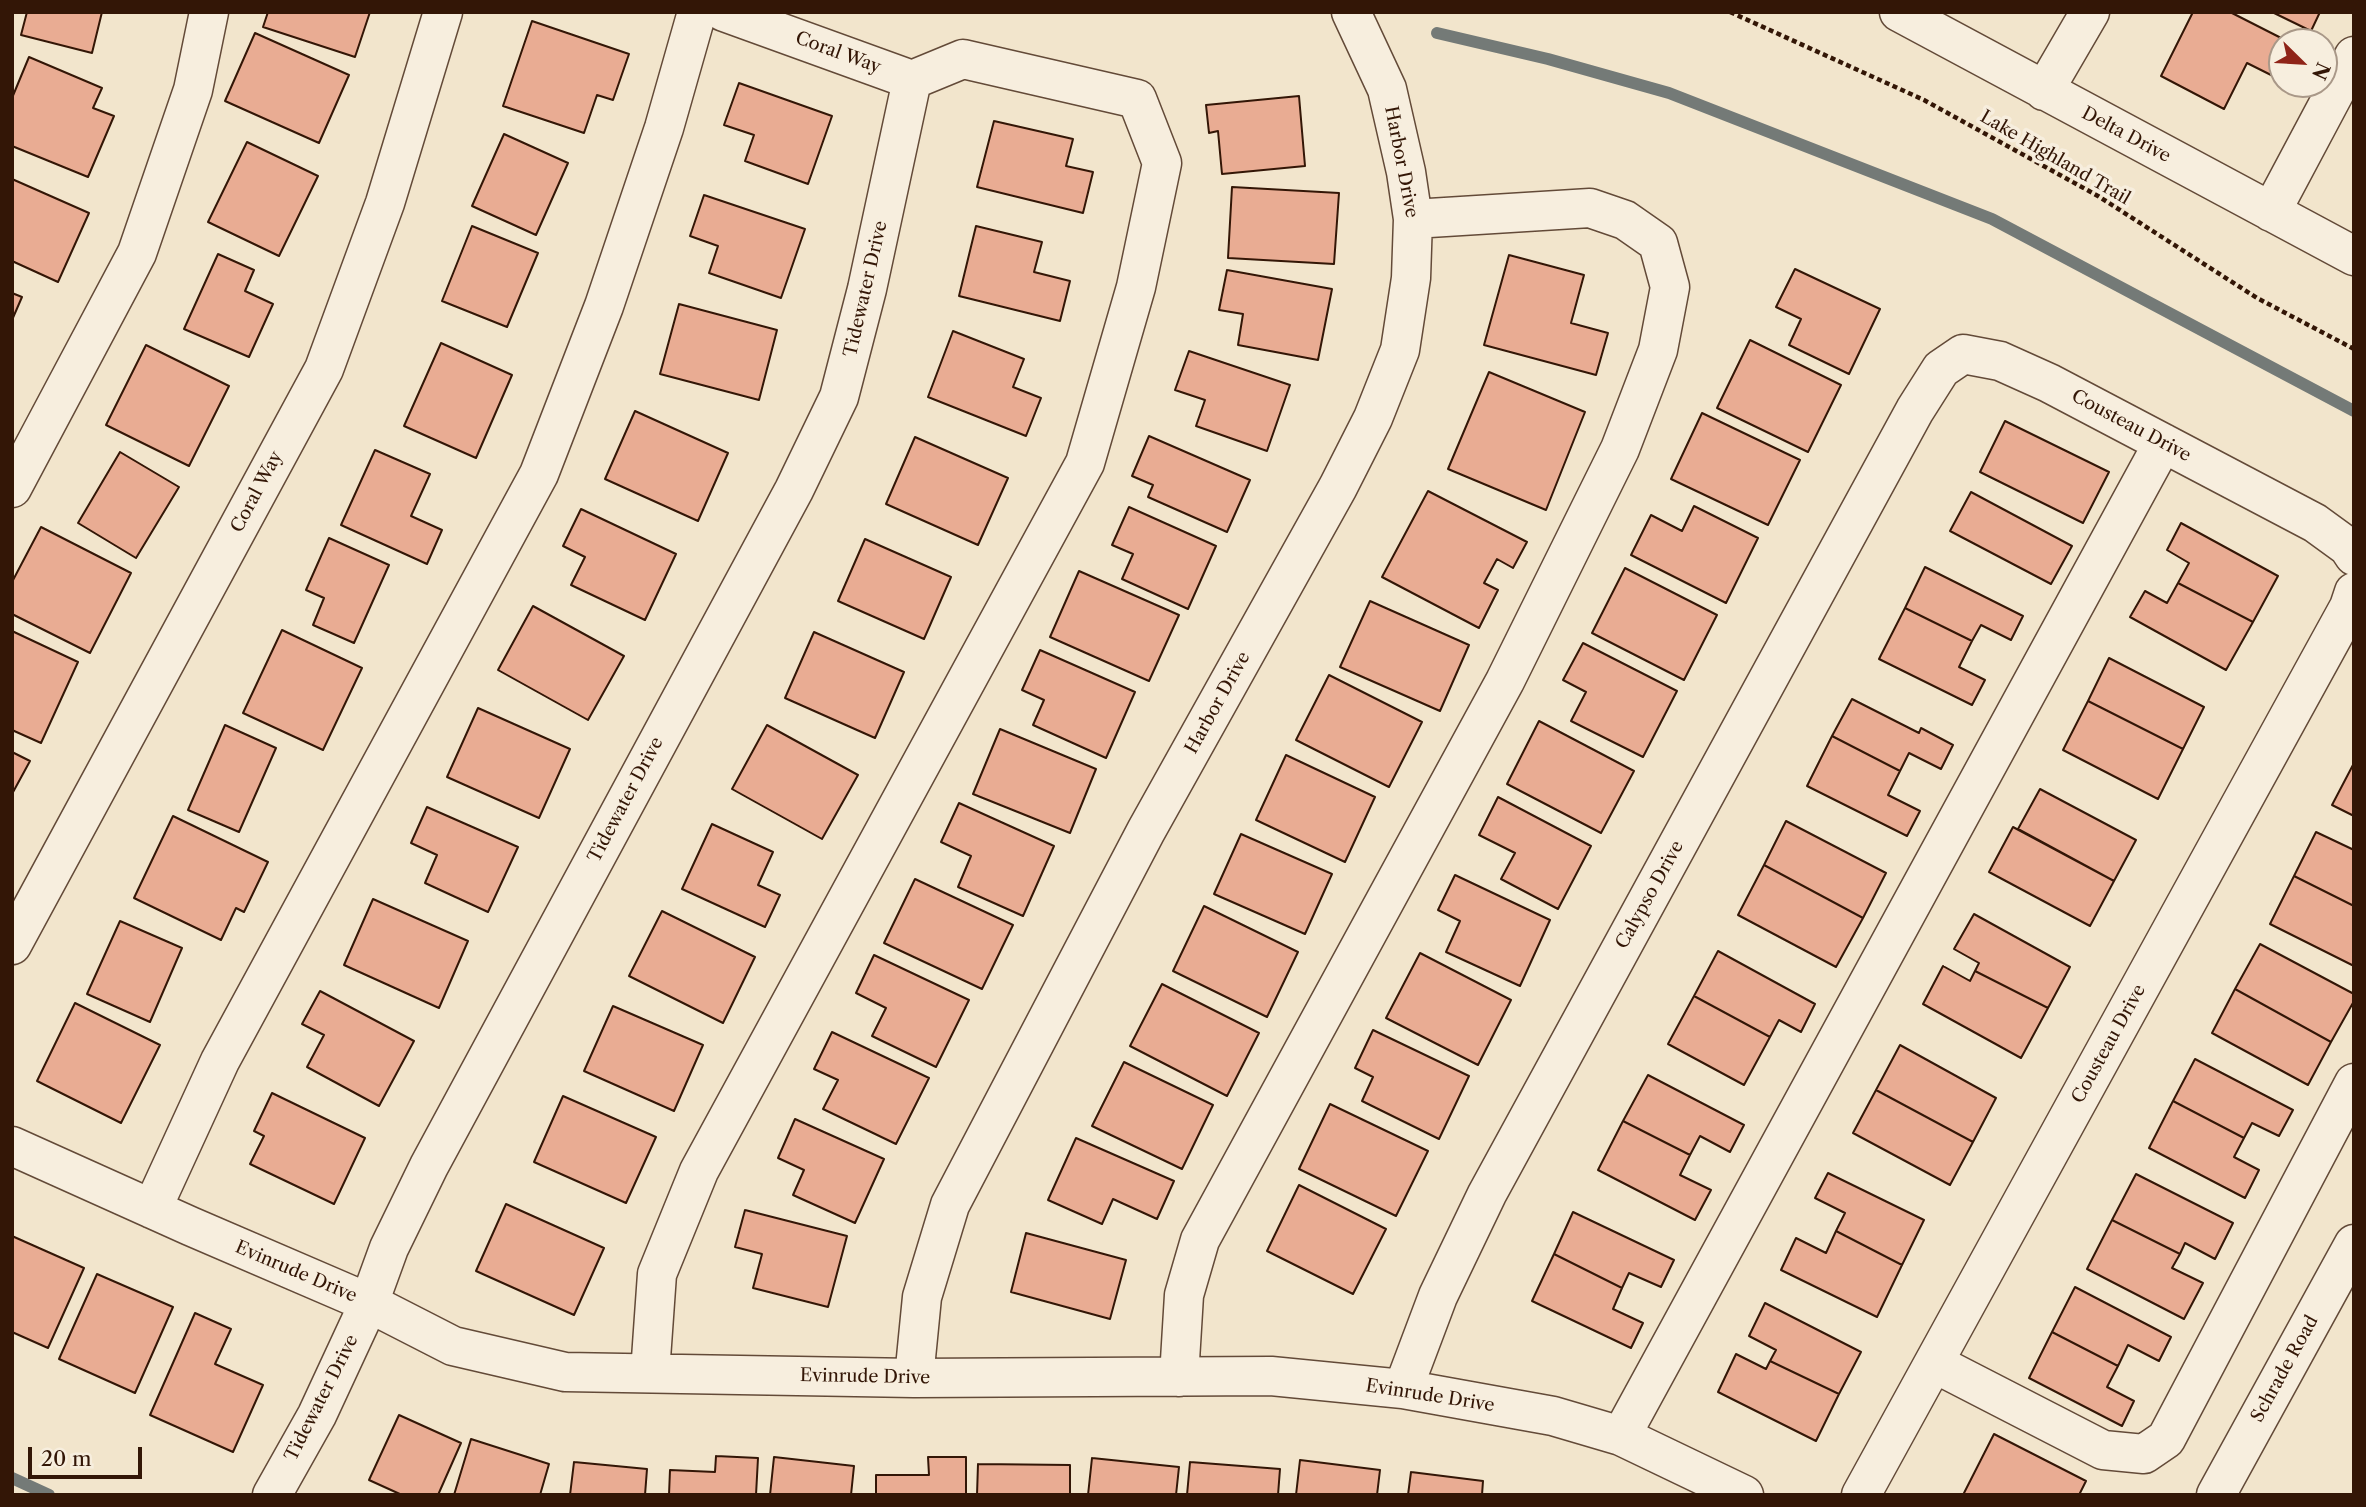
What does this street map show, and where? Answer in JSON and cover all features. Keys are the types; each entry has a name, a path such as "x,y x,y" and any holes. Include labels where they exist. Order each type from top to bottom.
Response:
{"street":[{"path":"12,488 137,253 193,90 209,12"},
{"name":"Coral Way","path":"12,946 324,369 385,203 443,12"},
{"path":"152,1209 220,1061 539,474 604,306 664,128 697,12"},
{"name":"Coral Way","path":"724,12 912,80"},
{"name":"Harbor Drive","path":"914,1378 922,1297 950,1205 1146,831 1338,487 1373,418 1400,349 1411,278 1413,219 1406,172 1387,89 1351,12"},
{"name":"Delta Drive","path":"1899,12 2354,256"},
{"path":"2044,91 2090,12"},
{"path":"2271,212 2354,56"},
{"path":"650,1373 657,1274 699,1171 1085,463 1136,287 1162,163 1136,99 963,59 912,80"},
{"name":"Tidewater Drive","path":"272,1495 317,1415 369,1303 389,1248 429,1166 794,490 839,397 867,289 912,80"},
{"path":"1179,1377 1184,1295 1200,1240 1505,681 1620,449 1658,350 1670,287 1658,243 1625,220 1590,208 1413,219"},
{"name":"Cousteau Drive","path":"1915,410 1941,369 1963,354 2000,361 2049,383 2315,523 2348,547 2354,556"},
{"name":"Calypso Drive","path":"1403,1389 1438,1296 1488,1194 1915,410"},
{"path":"1620,1436 2163,443"},
{"name":"Cousteau Drive","path":"1861,1495 2340,654 2354,592"},
{"path":"1934,1363 2103,1450 2144,1454 2165,1439 2354,1083"},
{"name":"Evinrude Drive","path":"12,1146 369,1303 453,1346 565,1372 914,1378 1271,1376 1403,1389 1553,1416 1620,1436 1744,1495"},
{"name":"Schrade Road","path":"2227,1491 2354,1244"}],"path":[{"name":"Lake Highland Trail","path":"1730,12 1924,100 2098,196 2257,298 2354,349"}],"building":[{"path":"27,12 102,12 92,53 21,35"},
{"path":"268,12 370,12 355,57 263,27"},
{"path":"2193,12 2230,12 2268,31 2268,74 2247,63 2224,109 2161,76"},
{"path":"2272,12 2320,12 2312,28 2305,28"},
{"path":"532,21 629,54 613,100 597,95 584,133 503,106"},
{"path":"255,33 349,75 319,143 225,101"},
{"path":"29,57 102,88 93,108 114,116 88,177 12,146 12,98"},
{"path":"739,83 832,116 808,184 745,161 754,135 724,125"},
{"path":"1299,96 1305,166 1222,174 1218,131 1209,133 1206,105"},
{"path":"994,121 1073,139 1066,166 1093,172 1083,213 977,187"},
{"path":"504,134 568,163 536,235 472,206"},
{"path":"247,142 318,176 279,256 208,222"},
{"path":"12,179 89,213 58,282 12,261"},
{"path":"1232,187 1339,193 1334,264 1228,258"},
{"path":"704,195 805,229 781,298 709,273 718,246 690,236"},
{"path":"472,226 538,253 507,327 442,301"},
{"path":"976,226 1042,242 1034,272 1070,281 1060,321 959,296"},
{"path":"218,254 254,270 245,291 273,304 249,357 184,329"},
{"path":"1509,255 1584,275 1571,323 1608,333 1596,375 1484,345"},
{"path":"1795,269 1880,309 1849,374 1789,345 1801,319 1776,307"},
{"path":"1227,270 1332,289 1318,360 1238,345 1243,314 1219,310"},
{"path":"12,293 22,297 12,320"},
{"path":"679,304 777,330 759,400 660,374"},
{"path":"953,331 1024,359 1013,387 1041,398 1026,436 928,397"},
{"path":"1750,340 1841,385 1808,452 1717,408"},
{"path":"441,343 512,375 476,458 404,426"},
{"path":"146,345 229,386 189,466 106,425"},
{"path":"1189,351 1290,385 1267,451 1196,426 1205,400 1175,390"},
{"path":"1489,372 1585,412 1546,510 1448,469"},
{"path":"635,411 728,453 698,521 605,479"},
{"path":"1702,413 1800,460 1768,525 1671,479"},
{"path":"2005,421 2109,472 2083,523 1980,472"},
{"path":"1149,436 1250,480 1227,532 1148,497 1153,485 1132,476"},
{"path":"915,437 1008,478 978,545 886,504"},
{"path":"375,450 430,474 411,516 442,530 427,564 341,525"},
{"path":"120,452 179,487 136,558 78,523"},
{"path":"1428,491 1527,542 1513,568 1497,559 1484,583 1498,590 1479,628 1382,577"},
{"path":"1971,492 2072,546 2051,584 1950,531"},
{"path":"1694,506 1758,538 1726,603 1631,555 1651,515 1682,531"},
{"path":"1129,507 1216,546 1188,609 1122,579 1133,554 1112,545"},
{"path":"581,509 676,554 645,620 571,585 585,557 563,546"},
{"path":"2181,523 2278,576 2253,622 2178,583 2189,563 2167,550"},
{"path":"41,527 131,573 90,653 12,614 12,582"},
{"path":"329,538 389,565 354,643 313,625 324,598 306,590"},
{"path":"865,539 951,577 924,639 838,601"},
{"path":"1925,567 2023,616 2011,640 1981,625 1972,641 1905,608"},
{"path":"1625,568 1717,615 1684,680 1592,633"},
{"path":"1079,571 1179,615 1149,681 1050,637"},
{"path":"2178,583 2253,622 2226,670 2130,617 2145,591 2167,603"},
{"path":"1370,601 1469,645 1440,711 1340,667"},
{"path":"533,606 624,656 588,720 498,670"},
{"path":"1905,608 1972,641 1959,667 1985,680 1972,705 1879,659"},
{"path":"282,630 362,668 323,750 243,713"},
{"path":"12,631 78,662 41,743 12,730"},
{"path":"814,632 904,672 875,738 785,698"},
{"path":"1583,643 1677,691 1643,757 1571,721 1586,692 1563,680"},
{"path":"1040,650 1135,692 1106,758 1033,725 1044,700 1022,690"},
{"path":"2109,658 2204,707 2183,749 2088,701"},
{"path":"1329,675 1422,722 1389,787 1296,740"},
{"path":"1852,699 1919,733 1921,728 1953,745 1941,769 1909,753 1900,771 1832,736"},
{"path":"2088,701 2183,749 2158,799 2063,750"},
{"path":"478,708 570,749 539,818 447,777"},
{"path":"1539,721 1634,771 1601,833 1507,784"},
{"path":"225,725 276,748 239,832 188,810"},
{"path":"767,725 858,775 822,839 732,789"},
{"path":"1000,729 1096,769 1070,833 973,794"},
{"path":"1832,736 1900,771 1888,795 1920,811 1907,836 1807,786"},
{"path":"12,752 30,761 12,794"},
{"path":"1286,755 1375,797 1345,862 1256,820"},
{"path":"2354,763 2354,816 2332,805"},
{"path":"2040,789 2136,840 2114,881 2018,829"},
{"path":"1498,797 1591,846 1558,909 1501,879 1515,853 1479,835"},
{"path":"959,803 1054,846 1023,916 958,887 971,856 941,842"},
{"path":"427,807 518,847 488,912 425,883 437,855 411,843"},
{"path":"173,816 268,862 244,912 236,908 221,940 134,898"},
{"path":"1786,821 1886,873 1863,918 1764,865"},
{"path":"712,824 773,852 758,885 780,895 765,927 682,889"},
{"path":"2013,827 2114,881 2090,926 1989,872"},
{"path":"2316,832 2354,850 2354,906 2294,876"},
{"path":"1241,834 1332,874 1305,934 1214,894"},
{"path":"1764,865 1863,918 1836,967 1738,915"},
{"path":"1455,875 1550,920 1520,986 1446,952 1460,921 1438,910"},
{"path":"2294,876 2354,906 2354,966 2270,924"},
{"path":"915,879 1013,925 982,989 884,943"},
{"path":"373,899 468,941 439,1008 344,965"},
{"path":"1204,906 1298,952 1267,1017 1173,971"},
{"path":"662,911 755,957 723,1023 629,976"},
{"path":"1974,914 2070,967 2048,1008 1975,971 1979,963 1954,949"},
{"path":"120,921 182,948 150,1022 87,994"},
{"path":"2260,944 2354,994 2354,1001 2331,1042 2235,989"},
{"path":"1718,951 1815,1004 1801,1032 1779,1020 1770,1037 1694,996"},
{"path":"1420,953 1511,1000 1478,1065 1386,1018"},
{"path":"874,955 969,1000 936,1067 872,1036 886,1008 856,993"},
{"path":"1943,966 1970,981 1975,971 2048,1008 2021,1058 1923,1004"},
{"path":"1162,984 1259,1033 1227,1096 1130,1046"},
{"path":"2235,989 2331,1042 2308,1085 2212,1033"},
{"path":"320,991 414,1041 379,1106 307,1067 324,1035 302,1024"},
{"path":"1694,996 1770,1037 1744,1085 1668,1044"},
{"path":"75,1003 160,1045 121,1123 37,1081"},
{"path":"613,1006 703,1045 674,1111 584,1071"},
{"path":"1373,1030 1469,1076 1439,1139 1362,1101 1373,1077 1355,1068"},
{"path":"832,1032 929,1078 896,1144 823,1109 838,1080 814,1069"},
{"path":"1900,1045 1996,1098 1973,1142 1876,1090"},
{"path":"2195,1059 2293,1110 2279,1136 2252,1123 2244,1138 2173,1101"},
{"path":"1124,1062 1213,1105 1182,1169 1092,1126"},
{"path":"1648,1075 1744,1125 1730,1152 1700,1136 1690,1155 1623,1121"},
{"path":"1876,1090 1973,1142 1950,1185 1853,1133"},
{"path":"272,1093 365,1138 334,1204 250,1164 264,1136 254,1131"},
{"path":"563,1096 656,1137 626,1203 534,1162"},
{"path":"2173,1101 2244,1138 2234,1157 2259,1170 2245,1198 2149,1148"},
{"path":"1330,1104 1428,1151 1396,1216 1299,1169"},
{"path":"795,1119 884,1159 855,1223 793,1195 804,1170 778,1158"},
{"path":"1623,1121 1690,1155 1680,1175 1711,1190 1695,1220 1598,1170"},
{"path":"1076,1138 1174,1181 1157,1219 1113,1199 1102,1224 1048,1200"},
{"path":"1828,1173 1924,1220 1902,1265 1836,1231 1845,1213 1815,1198"},
{"path":"2136,1174 2233,1223 2215,1259 2185,1243 2180,1254 2112,1220"},
{"path":"1299,1185 1386,1229 1353,1294 1267,1251"},
{"path":"506,1204 604,1248 574,1315 476,1271"},
{"path":"745,1210 847,1236 828,1307 753,1288 762,1254 735,1247"},
{"path":"1573,1212 1674,1260 1661,1287 1629,1273 1622,1288 1554,1254"},
{"path":"2112,1220 2180,1254 2172,1268 2203,1283 2184,1319 2087,1269"},
{"path":"1836,1231 1902,1265 1877,1317 1781,1270 1796,1238 1826,1253"},
{"path":"1026,1233 1126,1260 1110,1319 1011,1292"},
{"path":"12,1236 84,1268 48,1348 12,1332"},
{"path":"1554,1254 1622,1288 1613,1309 1643,1323 1631,1348 1532,1301"},
{"path":"97,1274 173,1307 135,1393 59,1359"},
{"path":"2075,1287 2171,1337 2159,1361 2128,1345 2118,1366 2052,1332"},
{"path":"1765,1303 1861,1352 1839,1394 1770,1361 1776,1350 1749,1336"},
{"path":"195,1313 231,1329 215,1364 263,1385 233,1452 150,1415"},
{"path":"2052,1332 2118,1366 2107,1387 2134,1401 2122,1426 2029,1378"},
{"path":"1736,1354 1766,1369 1770,1361 1839,1394 1816,1441 1718,1392"},
{"path":"399,1415 461,1443 438,1495 402,1495 369,1480"},
{"path":"1994,1434 2086,1481 2079,1495 1963,1495"},
{"path":"471,1439 549,1464 540,1495 454,1495"},
{"path":"716,1456 758,1458 756,1495 669,1495 670,1470 715,1472"},
{"path":"774,1457 854,1466 851,1495 770,1495"},
{"path":"928,1457 966,1457 966,1495 876,1495 876,1475 929,1475"},
{"path":"1092,1458 1179,1467 1176,1495 1088,1495"},
{"path":"1300,1460 1380,1470 1377,1495 1296,1495"},
{"path":"574,1462 647,1469 645,1495 570,1495"},
{"path":"1190,1462 1280,1469 1278,1495 1187,1495"},
{"path":"978,1464 1070,1465 1070,1495 977,1495"},
{"path":"1411,1472 1483,1481 1482,1495 1408,1495"}],"waterway":[{"path":"1437,33 1548,59 1669,93 1992,219 2354,411"},
{"path":"12,1478 49,1495"}]}
